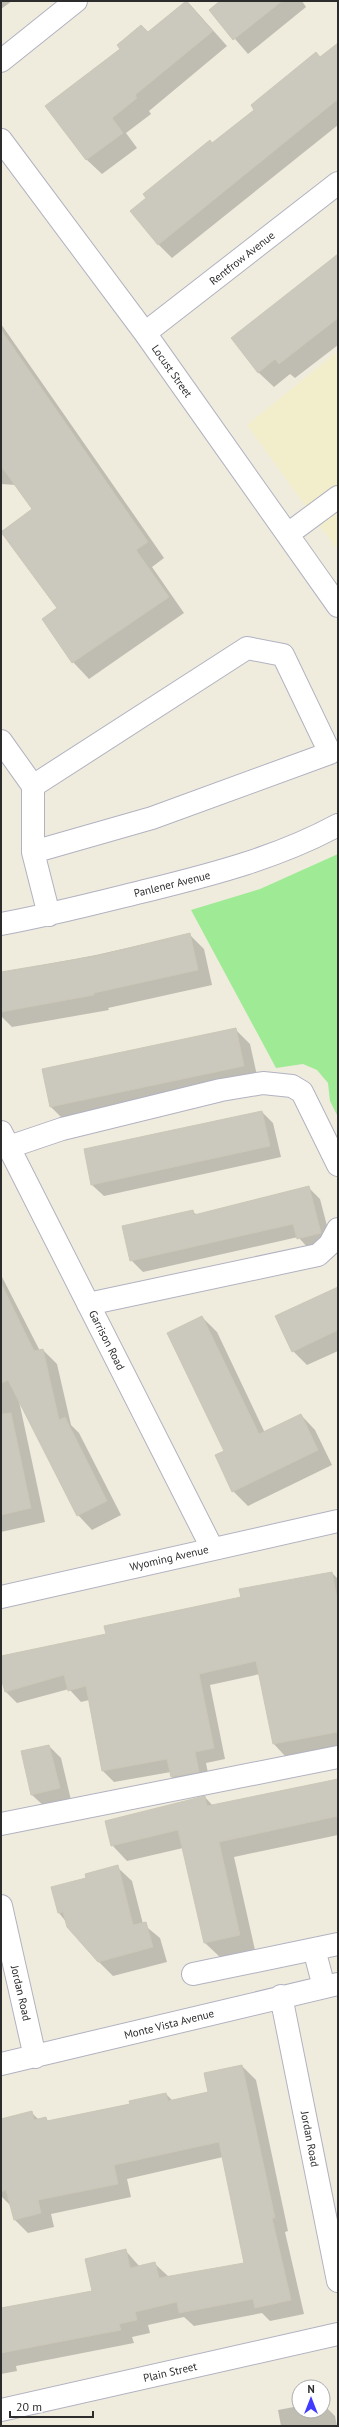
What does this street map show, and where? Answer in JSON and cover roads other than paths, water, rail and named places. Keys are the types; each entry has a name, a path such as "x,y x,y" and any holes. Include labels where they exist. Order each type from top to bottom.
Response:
{"street":[{"path":"1,62 76,1"},
{"name":"Locust Street","path":"1,140 145,333 338,606"},
{"name":"Rentfrow Avenue","path":"145,333 338,183"},
{"path":"288,534 338,497"},
{"path":"33,786 248,648 283,655 330,753 152,818 33,852"},
{"path":"1,741 33,786 33,852 49,915"},
{"name":"Panlener Avenue","path":"1,924 49,915 199,878 258,860 311,839 338,825"},
{"path":"5,1139 62,1129 221,1090 263,1083 292,1086 302,1092 338,1165"},
{"name":"Garrison Road","path":"5,1139 212,1548"},
{"path":"88,1304 318,1255 330,1244 338,1229"},
{"name":"Wyoming Avenue","path":"1,1597 212,1548 338,1521"},
{"path":"1,1824 338,1757"},
{"name":"Jordan Road","path":"1,1906 35,2057"},
{"path":"193,1974 338,1944"},
{"path":"314,1949 331,1986"},
{"name":"Monte Vista Avenue","path":"1,2064 35,2057 281,1996 331,1986"},
{"name":"Jordan Road","path":"281,1996 338,2281"},
{"name":"Plain Street","path":"1,2410 338,2334"}]}
